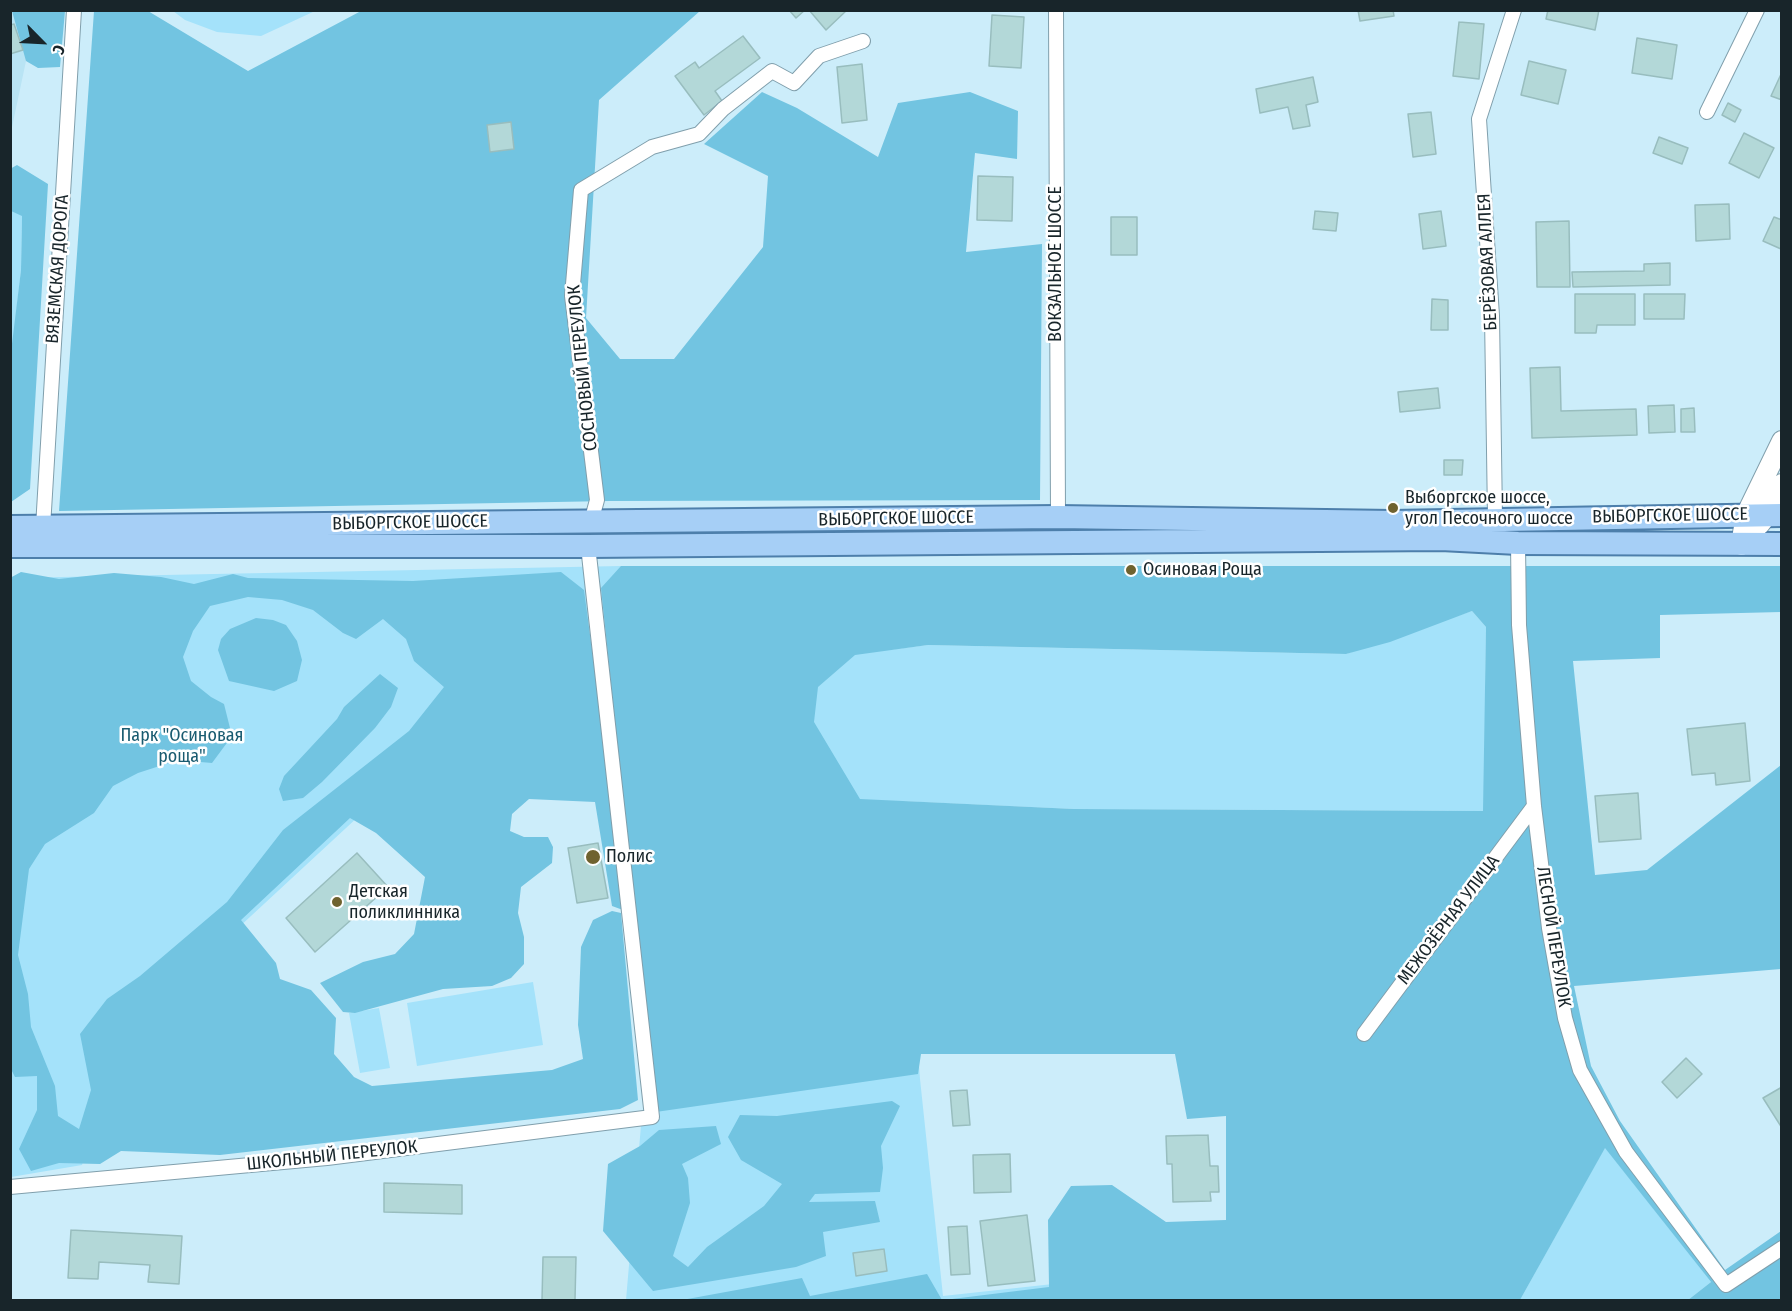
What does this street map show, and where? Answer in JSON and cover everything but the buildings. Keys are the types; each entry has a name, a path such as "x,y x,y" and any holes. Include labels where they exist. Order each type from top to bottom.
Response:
{"main road":[{"path":"1765,515 1782,441"},
{"path":"1741,545 1765,515 1782,484"},
{"name":"ВЫБОРГСКОЕ ШОССЕ","path":"10,527 1058,517 1392,522 1495,518 1765,515"},
{"name":"ВЫБОРГСКОЕ ШОССЕ","path":"10,546 588,546 1441,539 1518,543 1782,544"}],"street":[{"name":"ВЯЗЕМСКАЯ ДОРОГА","path":"43,527 74,10"},
{"name":"ВОКЗАЛЬНОЕ ШОССЕ","path":"1056,10 1058,517"},
{"name":"БЕРЁЗОВАЯ АЛЛЕЯ","path":"1495,518 1492,315 1479,119 1514,10"},
{"path":"1707,112 1757,10"},
{"name":"СОСНОВЫЙ ПЕРЕУЛОК","path":"591,522 597,500 572,296 581,190 652,147 699,134 723,109 772,71 794,83 819,56 862,41"},
{"name":"ЛЕСНОЙ ПЕРЕУЛОК","path":"1518,543 1519,625 1534,807 1553,950 1565,1017 1580,1070 1626,1152 1725,1285 1782,1248"},
{"name":"ШКОЛЬНЫЙ ПЕРЕУЛОК","path":"10,1187 327,1158 652,1117 588,546"},
{"name":"МЕЖОЗЁРНАЯ УЛИЦА","path":"1364,1034 1534,807"}],"shaded area":[{"path":"14,10 30,59 26,61 11,132 10,11"}],"green space":[{"path":"12,11 65,11 60,67 38,68 26,61"},
{"path":"94,11 148,11 248,71 361,11 700,11 599,100 586,318 620,359 674,359 763,247 768,176 704,144 762,92 797,108 878,157 898,103 970,92 1018,111 1017,159 975,153 966,252 1042,244 1040,500 610,501 59,511"},
{"path":"173,11 315,11 261,36 217,32 185,20"},
{"path":"17,165 48,184 30,489 11,502 10,360 21,270 22,216 11,211 10,169"},
{"path":"11,211 22,215 21,270 11,360"},
{"name":"Парк \"Осиновая роща\"","path":"621,566 882,566 888,650 928,645 1346,654 1472,611 1486,627 1484,811 1074,809 899,801 920,1079 943,1296 1264,1261 1380,1300 626,1300 642,1114 653,1085 613,708 468,715 129,1029 82,1165 11,1177 11,578"},
{"path":"621,566 1781,566 1781,612 1660,615 1660,658 1573,661 1595,875 1647,870 1781,765 1781,969 1574,986 1591,1066 1620,1121 1725,1270 1781,1231 1781,1300 1688,1300 1711,1282 1605,1148 1520,1300 944,1300 1049,1287 1048,1220 1071,1186 1112,1185 1166,1222 1226,1220 1226,1116 1187,1119 1175,1054 921,1054 918,1074 642,1114 653,1085 601,588","holes":["1472,611 1486,627 1483,811 1074,809 860,799 814,722 818,687 855,655 928,645 1346,654 1390,642"]},
{"path":"21,572 59,579 114,573 161,577 194,584 233,574 248,578 413,581 561,572 584,590 611,792 623,910 612,906 595,802 529,799 512,814 510,831 524,837 548,837 553,847 552,863 521,887 518,913 524,937 524,964 511,978 492,986 443,989 355,1013 343,1012 320,983 363,962 395,954 414,934 425,877 376,833 350,818 241,920 276,963 280,979 311,990 336,1018 334,1054 354,1077 372,1086 552,1070 583,1059 578,1025 581,947 593,920 612,911 621,913 638,1100 620,1109 220,1155 121,1151 100,1164 59,1163 31,1171 19,1149 37,1110 37,1076 15,1077 10,1067 10,578","holes":["248,597 282,600 313,610 343,633 356,639 383,619 406,639 414,661 444,687 409,731 283,830 227,902 140,976 107,999 80,1034 91,1090 79,1129 58,1116 55,1086 31,1027 28,994 18,955 29,869 45,844 94,813 113,786 138,773 178,760 212,763 232,736 224,704 191,681 183,657 193,631 210,606"]},
{"path":"256,618 273,620 286,625 297,641 302,660 297,681 274,691 229,681 218,650 221,639 230,629"},
{"path":"380,674 398,688 391,707 375,728 303,798 283,801 279,789 284,776 337,719 344,707"},
{"path":"533,982 543,1045 417,1066 407,1003"},
{"path":"379,1008 390,1068 360,1073 349,1013"},
{"path":"892,1101 900,1106 881,1146 883,1168 880,1192 815,1194 809,1202 875,1201 880,1222 823,1232 826,1256 796,1267 653,1291 603,1231 608,1164 640,1146 659,1130 716,1126 721,1144 682,1164 688,1178 690,1203 673,1256 688,1267 707,1247 764,1206 782,1184 741,1160 728,1137 740,1115 777,1116"},
{"path":"1605,1147 1711,1282 1688,1300 1520,1300"},
{"path":"927,1274 942,1300 682,1300 802,1278 810,1296"}],"place":[{"name":"Выборгское шоссе, угол Песочного шоссе","path":"1393,508"},
{"name":"Осиновая Роща","path":"1131,570"},
{"name":"Полис","path":"593,857"},
{"name":"Детская поликлинника","path":"337,902"}]}
